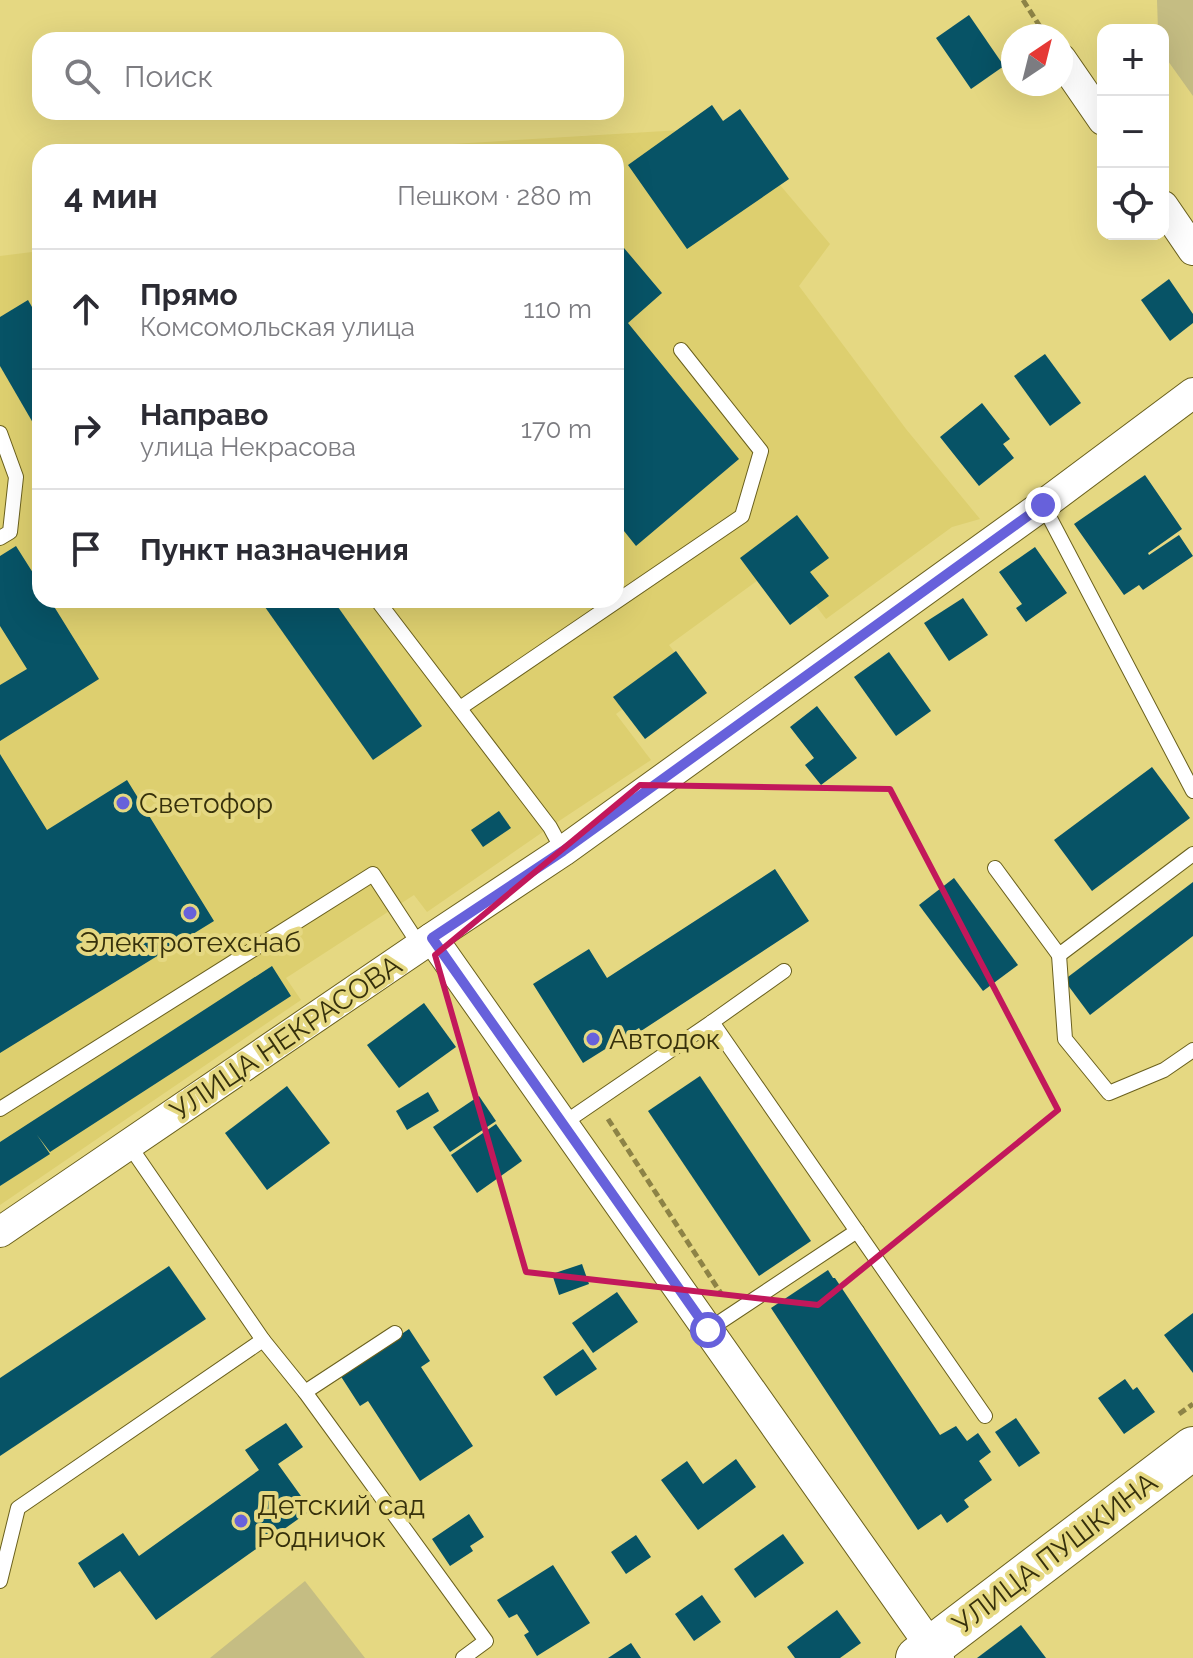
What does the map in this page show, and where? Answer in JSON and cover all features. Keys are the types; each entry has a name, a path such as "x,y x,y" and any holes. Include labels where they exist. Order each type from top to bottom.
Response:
{"main road":[{"name":"УЛИЦА ПУШКИНА","path":"929,1654 1193,1448"}],"street":[{"path":"1073,76 1097,111"},
{"path":"1169,215 1193,250"},
{"name":"УЛИЦА НЕКРАСОВА","path":"0,1232 563,851 1193,393"},
{"path":"426,942 564,1123 929,1654"}],"lane":[{"path":"624,596 742,516 761,451 681,350"},
{"path":"0,433 16,477 10,532 0,538"},
{"path":"1043,505 1193,791"},
{"path":"383,608 550,827 563,851"},
{"path":"460,708 607,608"},
{"path":"1059,955 1193,854"},
{"path":"995,868 1059,955 1065,1039 1109,1093 1164,1070 1193,1050"},
{"path":"0,1109 373,874 426,942"},
{"path":"564,1123 784,971"},
{"path":"712,1022 985,1416"},
{"path":"129,1145 263,1340 305,1392 486,1641 463,1658"},
{"path":"708,1330 857,1231"},
{"path":"305,1392 395,1333"},
{"path":"0,1581 18,1508 263,1340"}],"path":[{"path":"1023,0 1038,24"}],"highlighted area":[{"path":"640,785 890,789 1058,1110 818,1305 526,1272 435,955"}],"shaded area":[{"path":"1157,0 1193,0 1193,96 1169,62 1169,24 1158,24"},
{"path":"731,127 830,244 799,286 906,429 980,519 952,527 826,619 783,562 669,645 683,663 616,714 651,760 427,912 414,895 286,978 301,1000 0,1205 0,256 32,252 32,608 624,608 624,144 453,144"},
{"path":"305,1581 365,1658 210,1658"}],"building":[{"path":"969,15 1001,62 1001,68 971,89 936,38"},
{"path":"712,105 723,121 740,109 789,179 687,249 628,165"},
{"path":"624,248 662,293 628,323 739,459 636,546 624,531"},
{"path":"1169,279 1193,314 1193,323 1170,341 1141,300"},
{"path":"28,300 32,307 32,421 0,366 0,317"},
{"path":"1045,354 1081,403 1050,426 1014,376"},
{"path":"982,403 1010,439 1003,444 1014,458 979,486 940,437"},
{"path":"1145,475 1182,529 1149,555 1179,535 1193,556 1143,590 1139,585 1124,595 1074,524"},
{"path":"797,515 829,558 810,572 829,596 790,625 740,558"},
{"path":"16,546 32,571 32,608 55,608 99,679 0,741 0,685 27,669 0,626 0,556"},
{"path":"1035,547 1067,593 1026,622 1016,608 1022,604 999,572"},
{"path":"963,598 988,635 949,661 924,623"},
{"path":"266,608 339,608 422,726 373,760"},
{"path":"676,651 707,693 645,739 613,697"},
{"path":"889,652 931,711 896,736 854,677"},
{"path":"817,706 857,758 821,785 805,765 814,758 790,727"},
{"path":"0,754 47,830 127,780 214,921 0,1053"},
{"path":"1152,767 1190,818 1092,891 1054,840"},
{"path":"499,811 511,828 483,847 471,830"},
{"path":"775,869 809,921 641,1031 639,1028 583,1063 533,984 589,949 607,978"},
{"path":"954,878 1018,965 983,991 919,905"},
{"path":"1193,882 1193,936 1090,1015 1064,980"},
{"path":"272,966 291,996 50,1152 37,1135 50,1154 0,1186 0,1142"},
{"path":"424,1003 456,1047 399,1088 367,1045"},
{"path":"700,1076 811,1241 759,1276 648,1111"},
{"path":"287,1086 330,1143 267,1190 225,1133"},
{"path":"428,1092 439,1111 407,1130 396,1111"},
{"path":"479,1096 496,1121 450,1152 433,1127"},
{"path":"496,1124 522,1161 477,1193 451,1155"},
{"path":"582,1264 589,1284 559,1295 552,1274"},
{"path":"169,1266 206,1319 0,1456 0,1378"},
{"path":"828,1270 940,1435 956,1426 967,1441 978,1433 991,1452 979,1461 992,1480 964,1500 969,1507 947,1523 941,1514 918,1530 771,1308"},
{"path":"617,1292 638,1322 593,1353 572,1323"},
{"path":"1193,1313 1193,1373 1164,1335"},
{"path":"409,1329 430,1361 421,1367 473,1446 420,1481 368,1401 360,1406 340,1375"},
{"path":"583,1349 597,1369 556,1396 543,1377"},
{"path":"1125,1379 1133,1390 1137,1387 1155,1412 1124,1434 1098,1398"},
{"path":"1016,1418 1040,1453 1019,1467 995,1432"},
{"name":"Детский сад Родничок","path":"286,1423 303,1447 278,1464 311,1510 156,1620 120,1571 94,1588 78,1563 123,1533 139,1556 259,1470 245,1450"},
{"path":"736,1459 756,1487 698,1530 661,1480 687,1461 703,1484"},
{"path":"469,1514 484,1537 470,1546 473,1551 450,1566 432,1539"},
{"path":"783,1534 804,1563 755,1598 734,1569"},
{"path":"636,1535 651,1557 626,1574 611,1552"},
{"path":"553,1565 590,1623 537,1656 524,1635 529,1632 517,1614 509,1618 497,1600"},
{"path":"702,1595 721,1622 694,1641 675,1614"},
{"path":"837,1610 861,1643 840,1658 795,1658 787,1647"},
{"path":"1021,1625 1046,1658 977,1658"},
{"path":"631,1643 641,1658 608,1658"}],"place":[{"name":"Светофор","path":"123,803"},
{"name":"Электротехснаб","path":"190,913"},
{"name":"Автодок","path":"593,1039"},
{"name":"Детский сад Родничок","path":"241,1521"}],"route":[{"path":"708,1330 432,938 563,851 1043,505"}]}
